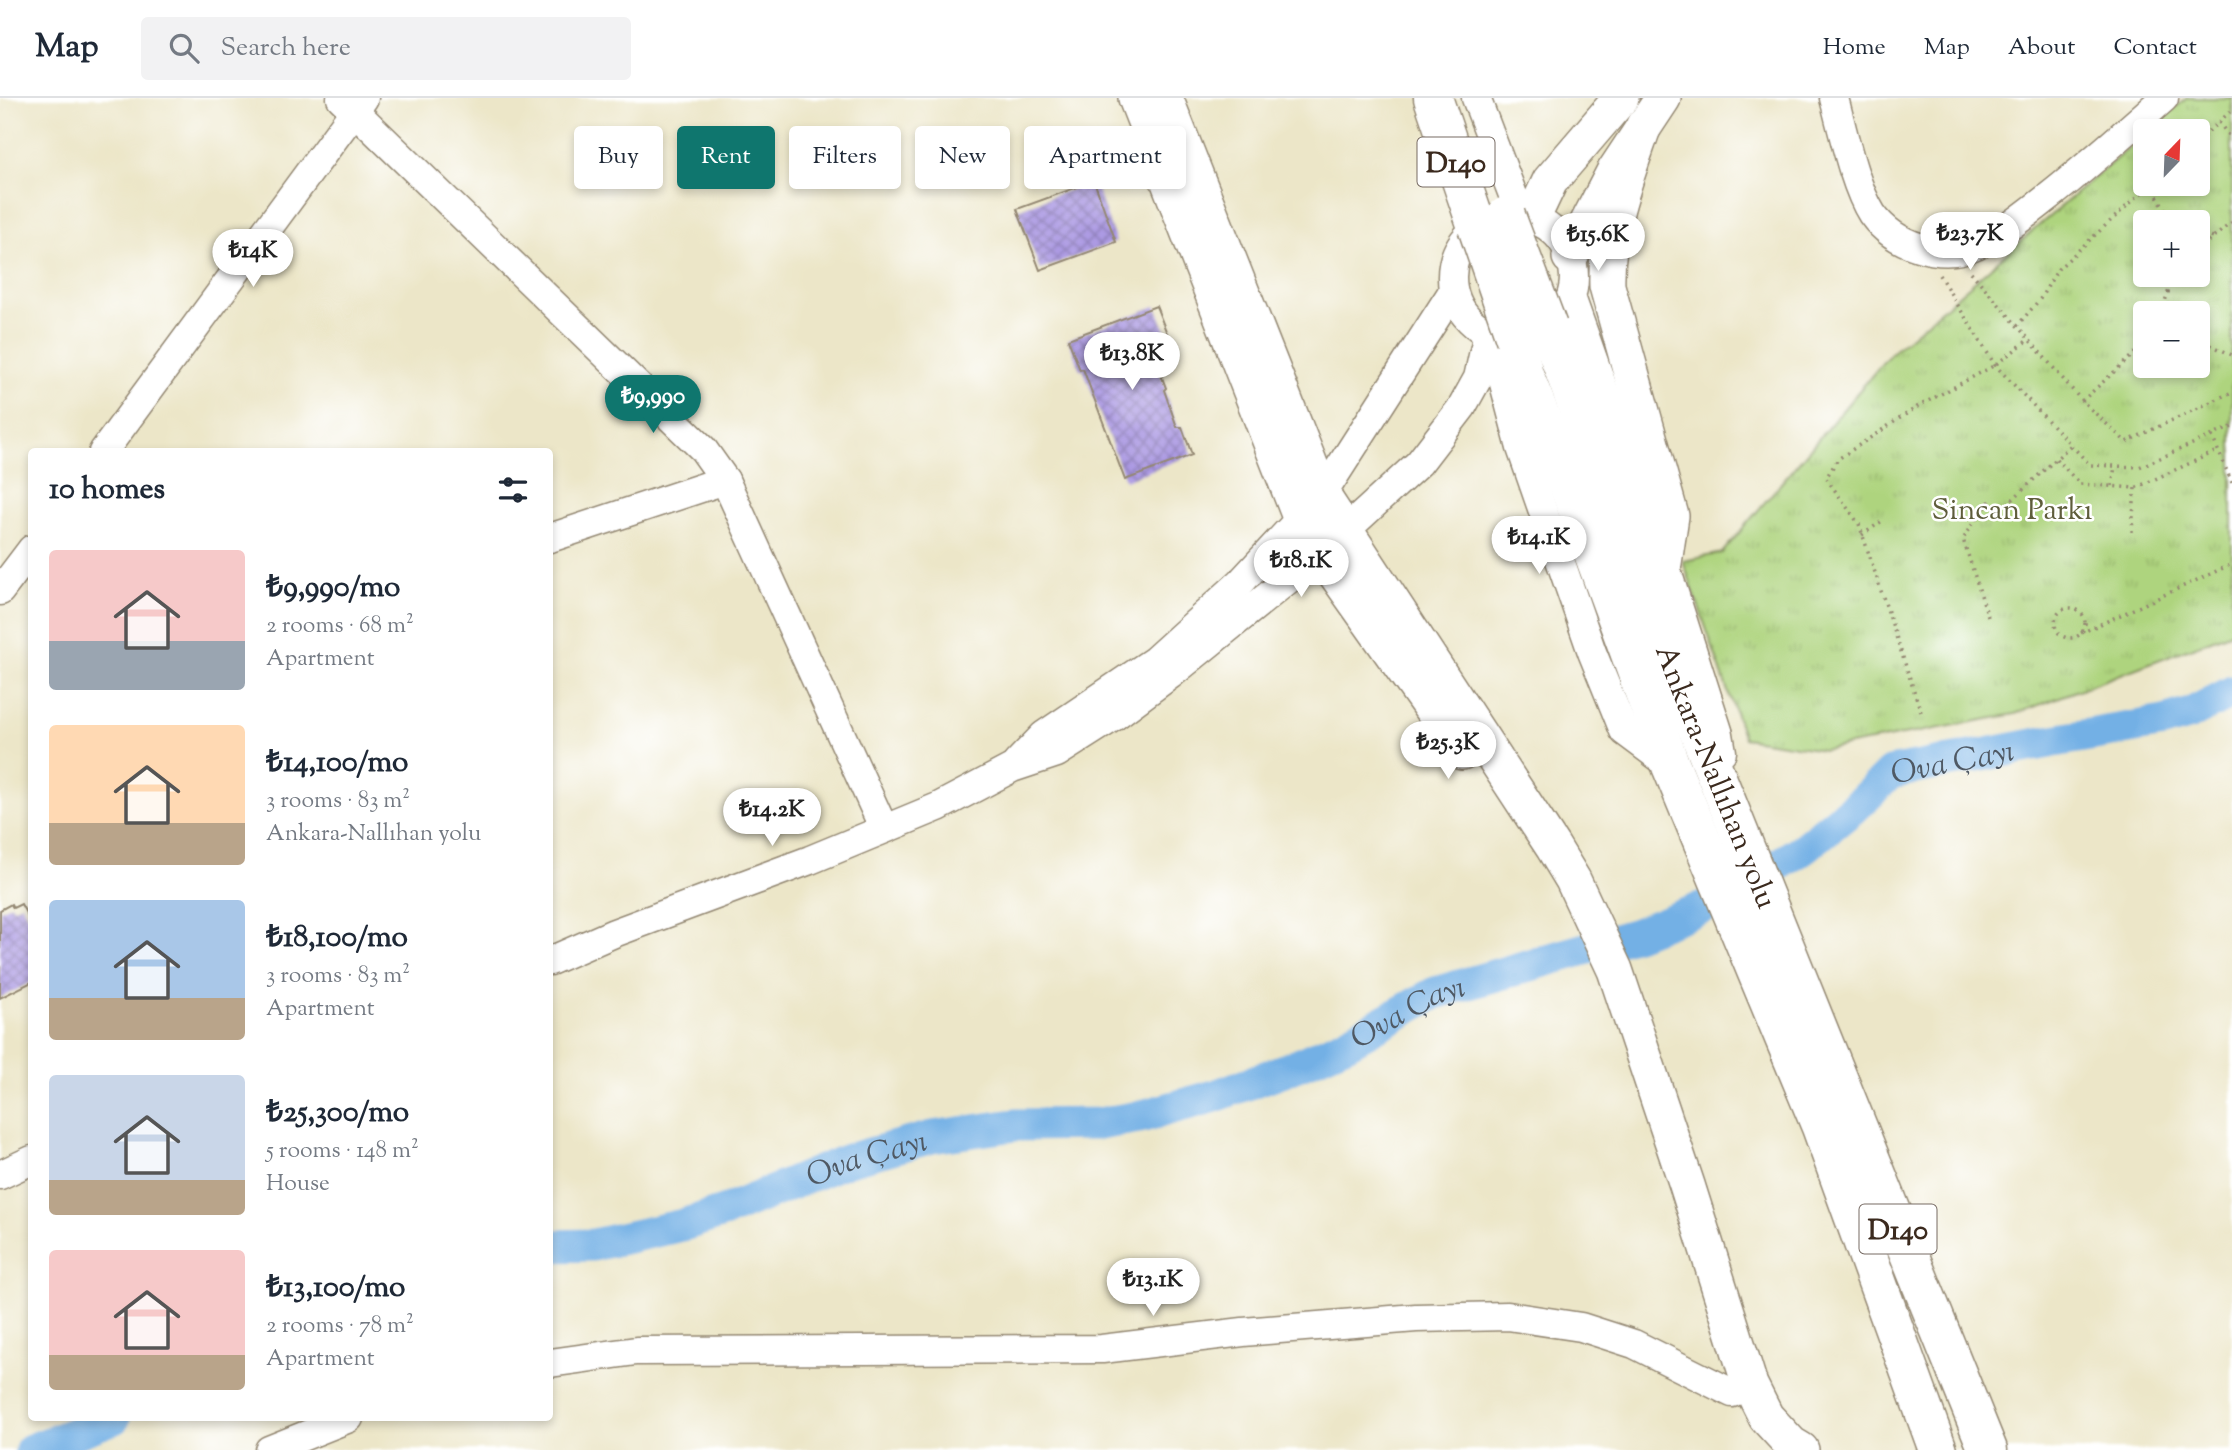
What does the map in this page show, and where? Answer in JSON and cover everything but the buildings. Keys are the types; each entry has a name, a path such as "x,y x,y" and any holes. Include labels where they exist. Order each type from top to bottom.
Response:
{"highway":[{"name":"Ankara-Nallıhan yolu","path":"1433,98 1500,224"},
{"name":"Ankara-Nallıhan yolu","path":"1459,98 1500,224 1521,339 1524,374 1567,482 1671,766 1793,1015 1988,1450"},
{"name":"Ankara-Nallıhan yolu","path":"1521,339 1648,601 1721,788 1793,1015 1821,1127 1938,1450"}],"main road":[{"path":"1136,98 1311,506 1529,850 1573,930 1596,982 1732,1393 1749,1428 1768,1450"},
{"path":"1165,98 1311,506"},
{"path":"1500,224 1550,181 1609,104"},
{"path":"1570,257 1614,172 1653,111"},
{"path":"1653,111 1613,218 1606,262 1607,286 1671,516 1664,562"},
{"path":"1333,542 1573,880 1615,970 1750,1385 1766,1417 1791,1444 1801,1450"}],"street":[{"path":"1416,98 1500,224 1555,234 1570,257 1573,283 1571,296 1560,316 1544,330 1513,338 1521,339"},
{"path":"1476,98 1500,224"},
{"path":"1833,98 1859,184 1872,213 1889,232 1910,244 1939,249 1976,245 2023,217 2090,164 2164,98"},
{"path":"106,448 353,102 704,449 725,480 884,829"},
{"path":"1500,224 1455,258 1452,268 1453,291 1462,312 1478,328 1521,339"},
{"path":"1012,768 1044,735 1155,660 1240,583 1311,506 1453,291"},
{"path":"1571,296 1664,562 1719,734 1723,751 1721,788"},
{"path":"553,960 614,933 810,860 938,807 1012,768 1057,753 1112,718 1170,675 1333,542 1419,463 1462,407 1478,378 1521,339"},
{"path":"1521,339 1521,448 1592,652 1624,730 1671,766"},
{"path":"553,537 725,480"},
{"path":"0,591 28,560"},
{"path":"0,1175 28,1162"},
{"path":"553,1363 636,1351 1102,1349 1243,1332 1390,1320 1508,1316 1581,1327 1634,1344 1732,1393"},
{"path":"269,1450 342,1421"}],"path":[{"path":"2210,130 2232,110"},
{"path":"2219,122 2232,141"},
{"path":"2017,326 2040,299 2058,269 2138,196"},
{"path":"2210,241 2232,222"},
{"path":"1939,249 2017,326 2082,401 2126,442 2232,392"},
{"path":"1939,249 1948,291 1995,365 2091,465 2139,467 2232,427"},
{"path":"1921,712 1859,524 1826,478 1830,468 1838,460 1917,407 1995,365 2028,340"},
{"path":"2210,344 2232,355"},
{"path":"2082,401 2133,355"},
{"path":"2212,436 2232,484"},
{"path":"1988,617 1963,539 1989,502 1998,513 2071,445"},
{"path":"2056,459 2080,484 2135,488 2217,451"},
{"path":"2112,486 2115,466"},
{"path":"2132,533 2135,488"},
{"path":"1862,535 1882,521"},
{"path":"2081,633 2085,624 2083,614 2070,608 2061,611 2056,625 2060,633 2068,638 2081,633 2232,564"}],"green space":[{"name":"Sincan Parkı","path":"2187,98 2232,98 2232,632 2015,714 1823,750 1744,738 1683,561 1722,553 1890,354 2133,144 2133,196 2210,196 2210,119 2162,119"}],"waterway":[{"name":"Ova Çayı","path":"553,1246 593,1245 683,1225 726,1211 848,1160 932,1137 1015,1125 1099,1124 1139,1117 1215,1096 1300,1064 1346,1043 1435,993 1636,934 1706,906 1740,889 1803,849 1863,800 1890,773 2164,722 2190,714 2232,692"},
{"name":"Ova Çayı","path":"31,1450 106,1421"}]}
